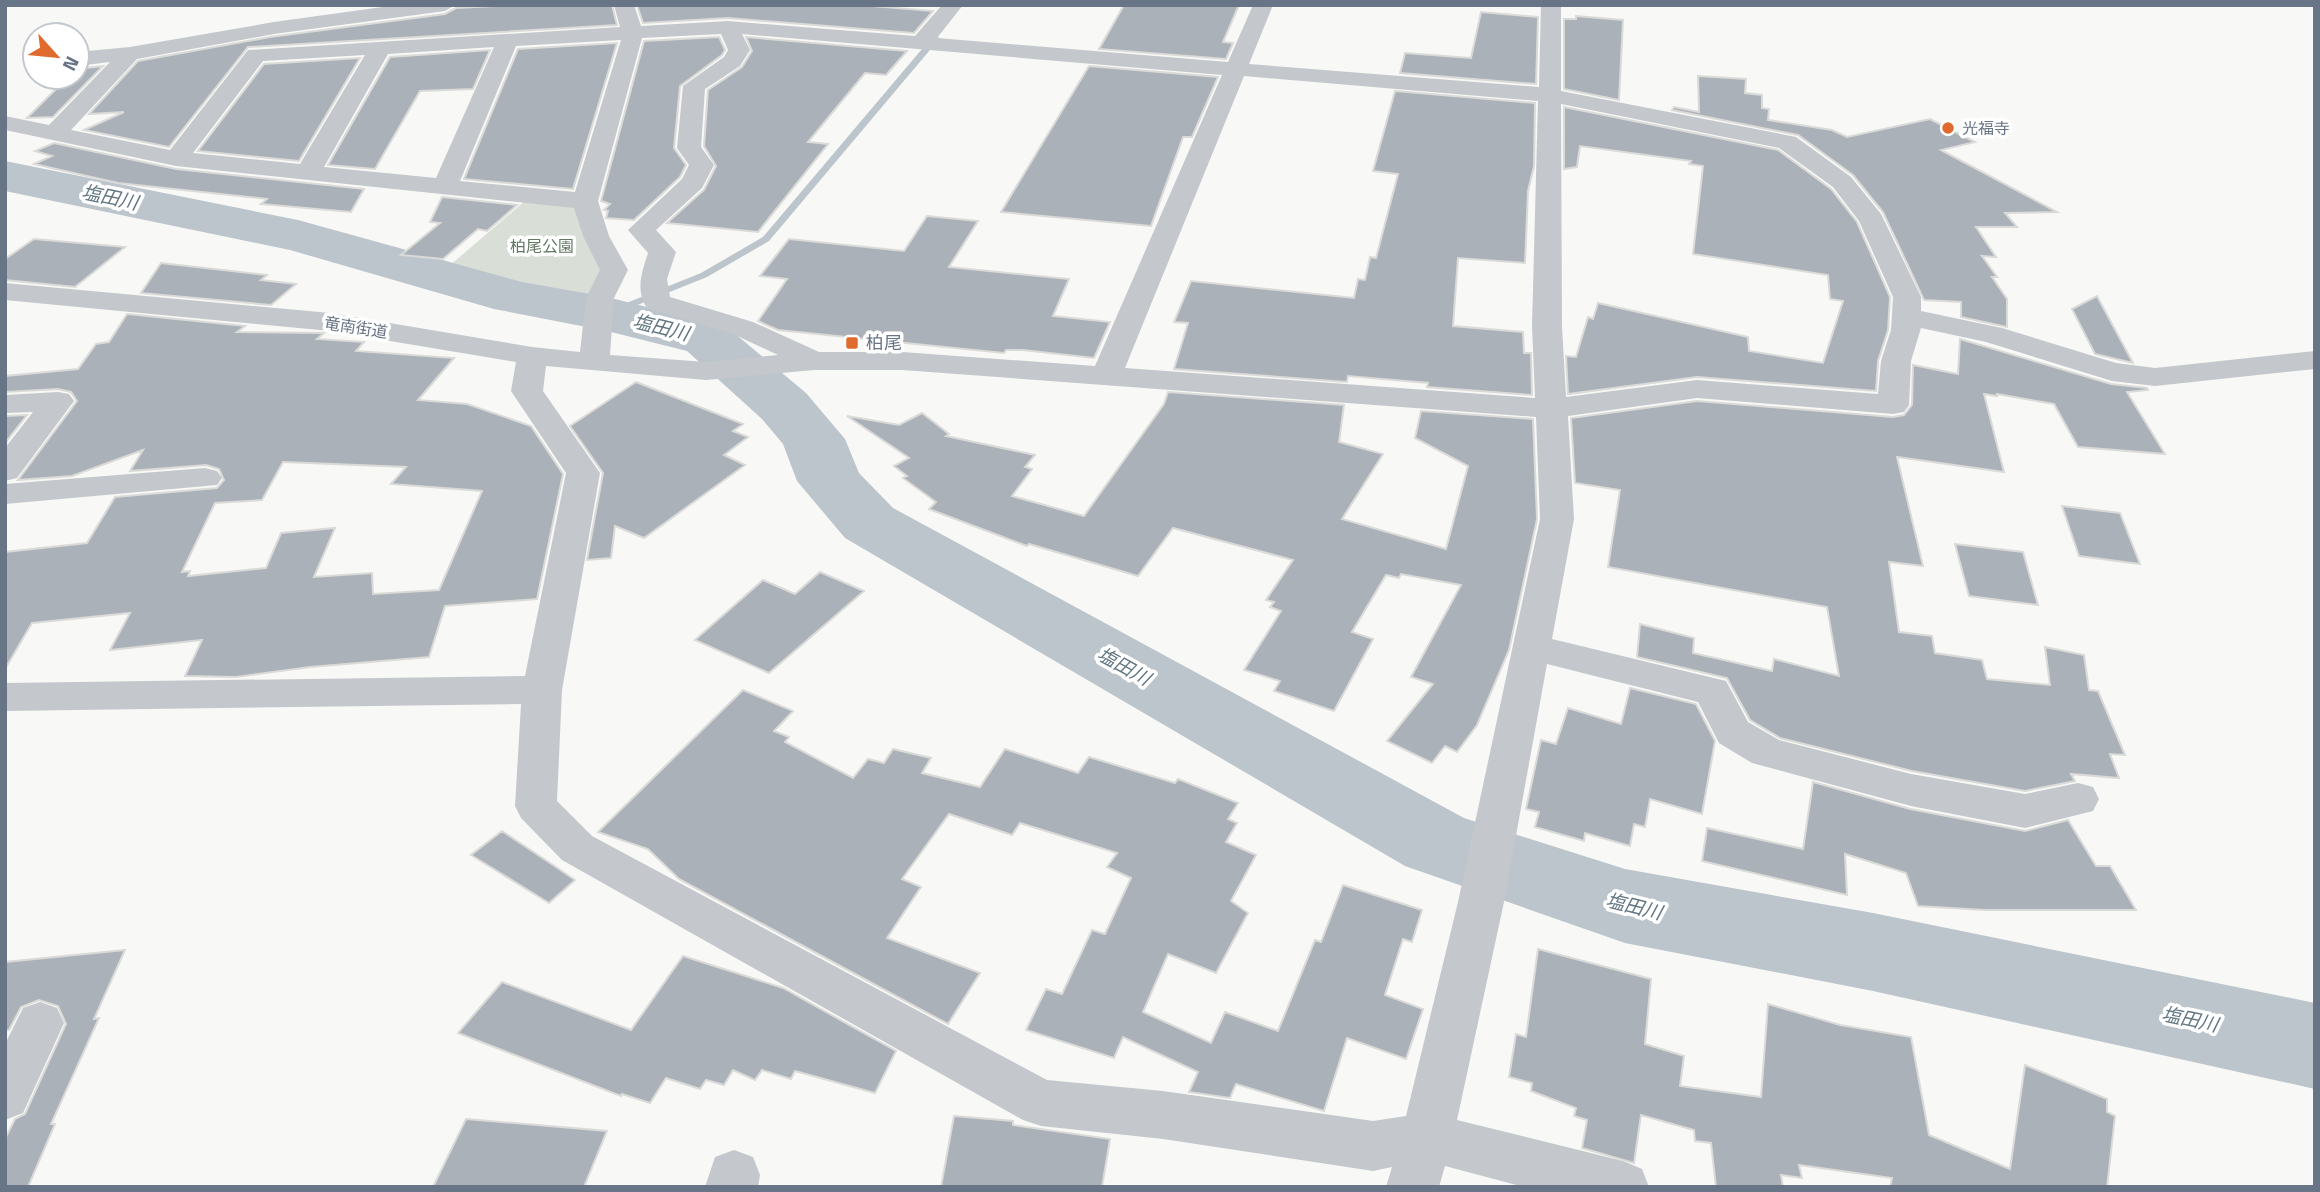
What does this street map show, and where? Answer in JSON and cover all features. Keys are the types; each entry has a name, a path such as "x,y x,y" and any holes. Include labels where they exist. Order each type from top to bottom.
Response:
{"street":[{"path":"91,58 130,54 274,27 445,5"},
{"path":"594,361 600,298 614,270 596,236 585,201 633,34 624,5"},
{"path":"921,43 953,5"},
{"path":"1106,377 1263,5"},
{"path":"1412,1187 1427,1137 1481,902 1557,519 1547,326 1551,5"},
{"path":"256,55 633,34 712,20 921,43 1549,95 1787,142 1842,182 1872,220 1907,297 1907,317 1992,334 2081,364 2155,377 2315,359"},
{"path":"712,20 739,50 732,61 694,86 689,148 702,165 693,183 641,230 662,252 655,290 743,328 801,363"},
{"path":"176,159 256,55 274,27"},
{"path":"446,187 507,41"},
{"path":"308,172 380,48"},
{"path":"55,133 130,54"},
{"path":"5,123 176,159 585,201"},
{"name":"竜南街道","path":"5,290 330,322 532,356 706,371 801,363 902,361 1550,409 1697,390 1893,405 1896,361 1906,330 1907,317"},
{"path":"532,356 527,391 583,474 542,690 536,807 578,849 1041,1103 1163,1115 1373,1146 1427,1137 1623,1187"},
{"path":"5,404 58,401 5,471"},
{"path":"5,494 205,478"},
{"path":"1531,647 1712,691 1733,732 1767,752 1911,790 2025,811 2078,799"},
{"path":"9,704 542,690"}],"green space":[{"name":"柏尾公園","path":"525,201 574,205 604,271 583,303 448,267"}],"building":[{"path":"612,5 617,25 248,47 169,147 84,130 124,112 89,114 138,61 270,37 445,14 456,8"},
{"path":"637,5 860,5 933,11 914,33 728,18 643,23"},
{"path":"1124,5 1239,5 1223,42 1233,43 1226,59 1099,49"},
{"path":"1481,12 1538,17 1536,84 1400,73 1405,53 1471,58"},
{"path":"1576,16 1623,20 1619,100 1564,89 1564,19 1576,19"},
{"path":"719,37 725,50 722,55 680,86 674,148 686,165 680,177 634,220 606,218 608,211 604,210 610,204 601,201 644,41"},
{"path":"746,37 907,51 886,75 865,73 808,142 828,144 758,232 667,223 704,190 716,166 704,146 708,90 742,67 752,51"},
{"path":"617,43 573,189 464,179 518,49"},
{"path":"490,50 473,89 420,91 375,169 328,165 390,57"},
{"path":"360,58 299,161 198,151 264,64"},
{"path":"103,66 91,78 91,67"},
{"path":"1089,66 1218,77 1192,137 1183,137 1151,226 1001,212"},
{"path":"1698,76 1746,79 1745,93 1762,95 1762,108 1769,109 1768,120 1832,130 1847,137 1930,119 1975,142 1941,150 2057,212 2005,213 2017,227 1976,227 1996,257 1982,256 1997,277 1992,277 2007,299 2007,327 1961,317 1961,302 1924,300 1883,212 1853,175 1798,135 1672,110 1674,107 1699,112"},
{"path":"54,91 78,91 53,117 27,118"},
{"path":"1395,91 1535,103 1534,166 1528,191 1525,263 1458,258 1453,326 1523,332 1524,353 1531,353 1532,395 1427,387 1428,383 1348,376 1347,382 1174,369 1188,323 1174,322 1191,281 1354,298 1358,279 1365,280 1370,257 1376,258 1398,174 1373,171"},
{"path":"1564,107 1778,150 1831,189 1857,222 1890,297 1888,330 1878,361 1876,391 1697,377 1568,394 1566,356 1576,357 1588,317 1593,319 1598,303 1748,337 1749,351 1823,363 1843,301 1830,299 1828,275 1693,254 1703,166 1689,164 1691,161 1580,146 1577,167 1564,169"},
{"path":"54,143 176,169 364,189 351,212 261,204 267,199 118,183 34,164 52,156 35,151"},
{"path":"442,197 517,205 487,231 478,229 443,259 401,255 440,223 430,222"},
{"path":"927,216 978,221 949,267 1069,279 1053,316 1110,322 1094,358 1023,350 1006,350 1004,353 778,330 758,321 787,279 760,276 789,239 904,251"},
{"path":"34,239 125,247 75,287 5,280 5,259"},
{"path":"161,263 267,275 261,280 296,284 271,305 141,293"},
{"path":"2097,296 2133,363 2095,354 2072,309"},
{"path":"127,314 245,326 237,332 324,333 317,339 364,342 356,351 454,358 418,400 467,404 531,426 563,474 537,599 445,606 429,657 310,667 236,677 185,676 202,640 110,650 130,613 32,623 5,669 5,552 87,543 115,497 217,488 224,480 219,469 206,465 130,471 143,450 72,476 18,480 77,401 71,392 58,389 5,392 5,376 78,369 96,344 109,342","holes":["283,462 406,467 391,484 482,491 439,590 373,594 372,573 314,577 335,528 281,533 266,568 188,576 190,571 182,572 215,503 262,500"]},
{"path":"1960,339 2111,384 2148,390 2127,392 2165,454 2078,447 2054,404 1984,394 2004,472 1897,457 1923,566 1889,562 1899,632 1932,636 1935,653 1982,660 1987,679 2050,685 2045,647 2084,655 2089,690 2098,691 2125,755 2110,754 2119,778 2071,774 2075,781 2025,791 1912,771 1780,738 1750,720 1727,678 1637,657 1640,624 1694,638 1693,653 1772,671 1774,659 1839,676 1827,607 1608,567 1620,490 1575,483 1571,418 1697,401 1893,417 1904,415 1912,405 1913,365 1958,374"},
{"path":"636,382 743,424 733,431 748,437 724,455 745,465 644,538 615,526 611,558 587,560 603,473 570,426"},
{"path":"1168,392 1344,405 1339,442 1383,454 1342,519 1446,549 1468,466 1415,438 1421,411 1533,419 1537,519 1509,650 1477,725 1457,752 1445,746 1432,763 1387,741 1433,684 1411,677 1461,585 1401,574 1399,578 1386,575 1352,632 1373,639 1334,711 1274,691 1280,681 1244,670 1281,611 1270,607 1274,602 1266,600 1293,560 1173,528 1138,576 1029,544 1027,546 929,509 936,502 903,478 907,476 894,466 909,458 847,416 899,425 922,413 949,434 946,436 1035,455 1025,467 1032,469 1012,496 1084,516 1164,404"},
{"path":"27,415 5,443 5,416"},
{"path":"2062,506 2120,513 2140,564 2079,556"},
{"path":"1955,544 2023,552 2038,605 1969,596"},
{"path":"820,572 864,591 769,673 695,640 763,580 795,594"},
{"path":"1630,688 1696,704 1715,741 1702,814 1650,799 1645,827 1634,824 1630,846 1585,833 1584,841 1535,827 1539,812 1526,809 1541,740 1556,744 1568,708 1621,724"},
{"path":"743,690 793,711 774,731 789,737 785,742 853,778 868,759 884,763 893,749 931,758 922,773 980,787 1005,749 1078,773 1089,757 1175,783 1178,779 1238,803 1228,819 1237,823 1226,842 1256,855 1231,901 1248,913 1216,973 1168,954 1143,1012 1211,1043 1225,1012 1278,1031 1315,940 1321,942 1343,885 1422,910 1412,942 1403,939 1385,995 1423,1009 1406,1059 1347,1038 1324,1111 1236,1084 1230,1098 1189,1092 1198,1072 1123,1037 1114,1058 1026,1030 1046,989 1062,994 1092,930 1105,934 1131,878 1107,867 1117,853 1020,823 1012,835 949,814 902,879 921,887 887,938 980,973 948,1024 679,879 648,849 598,832"},
{"path":"1813,782 1910,809 2025,831 2068,820 2096,866 2110,866 2136,910 1985,910 1918,906 1906,873 1845,854 1847,895 1702,861 1707,828 1803,849"},
{"path":"502,831 575,880 549,903 471,855"},
{"path":"1538,949 1651,979 1645,1044 1684,1056 1680,1086 1761,1097 1768,1004 1840,1025 1911,1037 1929,1135 2010,1169 2025,1065 2107,1099 2107,1112 2115,1116 2107,1187 1890,1187 1892,1178 1799,1165 1802,1178 1781,1175 1783,1187 1716,1187 1711,1143 1695,1141 1694,1130 1641,1115 1634,1163 1582,1148 1587,1120 1574,1116 1576,1108 1531,1091 1532,1083 1509,1077 1516,1034 1526,1037"},
{"path":"125,950 94,1019 99,1018 51,1124 55,1124 28,1187 5,1187 5,1139 15,1119 25,1114 66,1024 58,1006 39,1000 21,1007 9,1030 5,1031 5,962"},
{"path":"683,956 783,988 896,1051 875,1093 795,1071 791,1079 762,1070 755,1080 733,1070 724,1085 706,1080 700,1089 666,1078 650,1103 622,1094 621,1096 458,1033 502,982 631,1030"},
{"path":"954,1116 1013,1121 1013,1125 1110,1139 1102,1187 941,1187"},
{"path":"466,1119 607,1131 584,1187 433,1187"}],"waterway":[{"path":"607,314 704,275 766,239 936,38"},
{"name":"塩田川","path":"5,176 130,204 298,236 514,297 594,314 607,314 707,339 784,406 813,439 830,481 869,523 1435,842 1625,906 1873,952 2315,1046"}],"place":[{"name":"光福寺","path":"1948,128"},
{"name":"柏尾","path":"852,343"}]}
